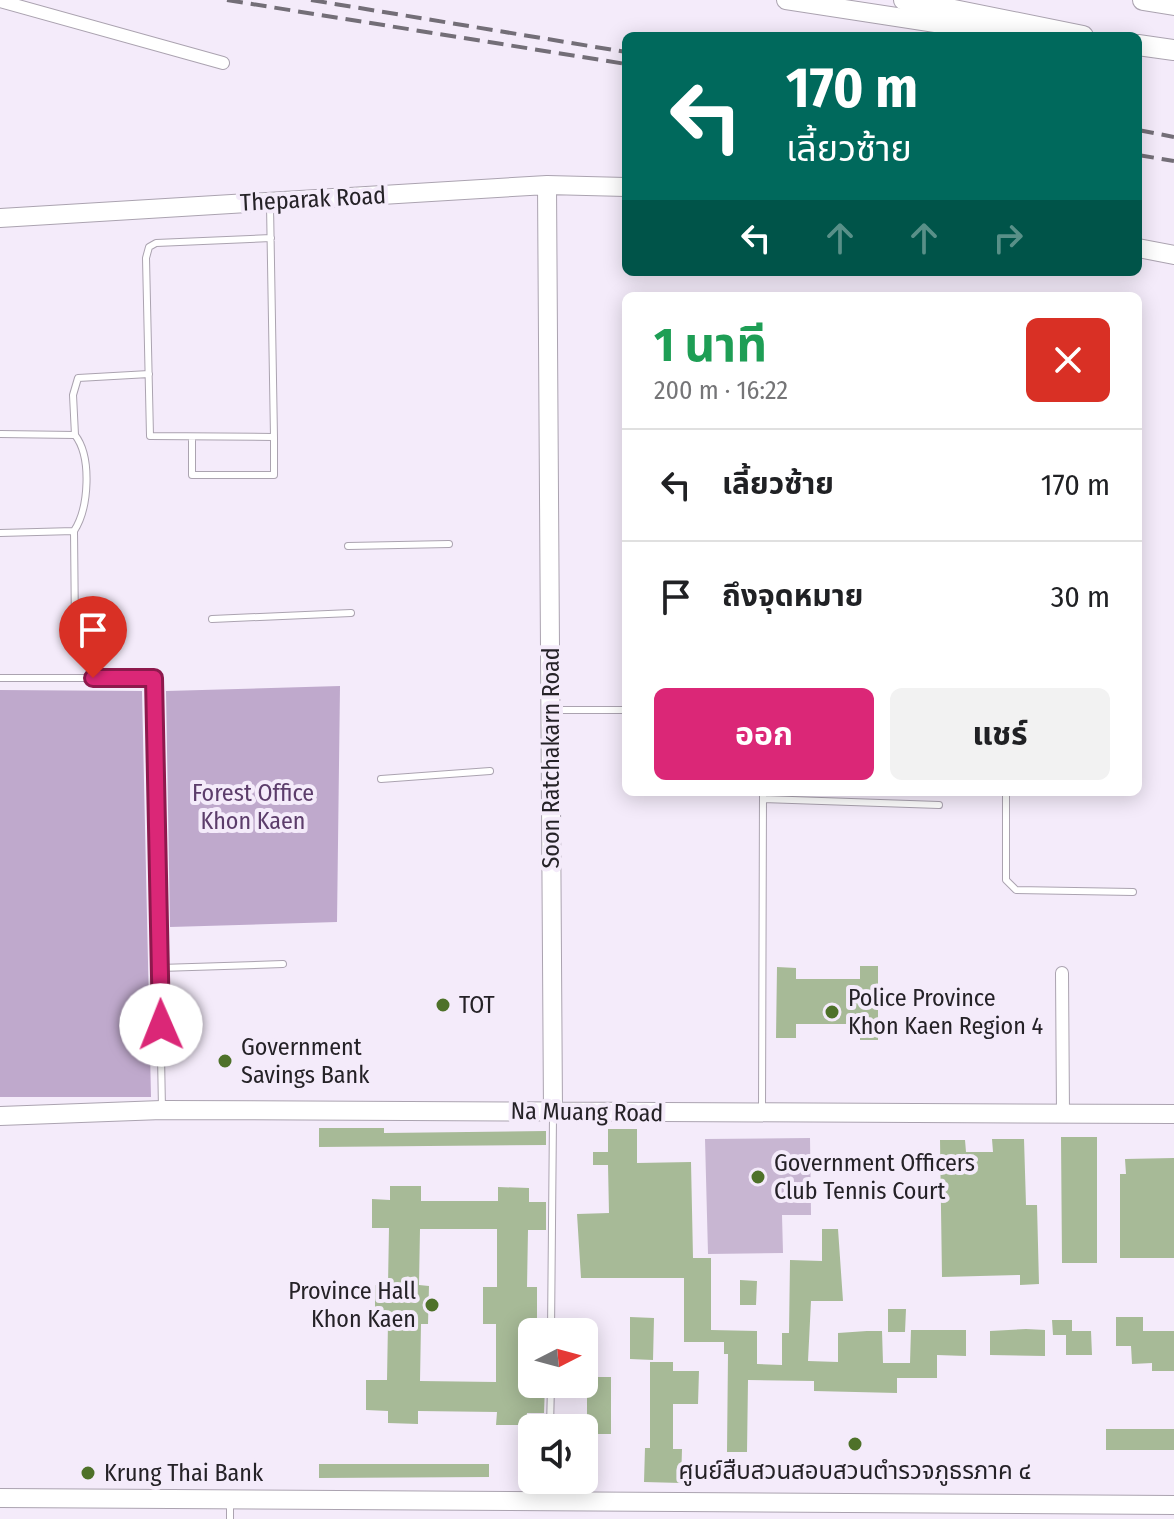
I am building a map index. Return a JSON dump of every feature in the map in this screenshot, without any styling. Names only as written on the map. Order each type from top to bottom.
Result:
[{"type":"main road","points":[[904,0],[1061,32]]},
{"type":"main road","points":[[1143,0],[1174,5]]},
{"type":"main road","points":[[1142,46],[1174,50]]},
{"type":"street","points":[[786,0],[942,24],[1039,32]]},
{"type":"street","points":[[0,1],[223,63]]},
{"type":"street","name":"Theparak Road","points":[[0,218],[547,185],[622,187]]},
{"type":"street","name":"Soon Ratchakarn Road","points":[[547,185],[553,1113]]},
{"type":"street","points":[[1142,249],[1174,255]]},
{"type":"street","points":[[1062,973],[1063,1113]]},
{"type":"street","name":"Na Muang Road","points":[[0,1116],[162,1110],[1174,1114]]},
{"type":"street","points":[[0,1498],[230,1510],[1174,1505]]},
{"type":"lane","points":[[192,437],[192,475],[274,475],[270,202]]},
{"type":"lane","points":[[271,238],[156,243],[149,247],[146,258],[150,436],[274,437]]},
{"type":"lane","points":[[75,630],[74,531],[84,508],[84,451],[75,435],[73,395],[78,378],[85,375],[149,374]]},
{"type":"lane","points":[[0,434],[75,435]]},
{"type":"lane","points":[[0,533],[74,531]]},
{"type":"lane","points":[[348,546],[449,544]]},
{"type":"lane","points":[[212,619],[351,613]]},
{"type":"lane","points":[[0,678],[154,678],[162,1110]]},
{"type":"lane","points":[[550,710],[622,710]]},
{"type":"lane","points":[[381,779],[490,771]]},
{"type":"lane","points":[[762,1114],[763,796],[939,805]]},
{"type":"lane","points":[[1006,796],[1006,880],[1010,887],[1016,890],[1133,892]]},
{"type":"lane","points":[[160,968],[283,964]]},
{"type":"lane","name":"Soon Ratchakarn Road","points":[[551,1318],[553,1113]]},
{"type":"shaded area","name":"Government Officers Club Tennis Court","points":[[810,1138],[811,1215],[782,1215],[783,1253],[708,1254],[705,1139]]},
{"type":"green space","name":"Forest Office Khon Kaen","points":[[340,686],[337,922],[170,927],[166,691]]},
{"type":"green space","points":[[0,690],[142,691],[151,1097],[0,1097]]},
{"type":"building","points":[[860,966],[878,966],[878,1040],[860,1040],[860,1024],[796,1024],[796,1038],[776,1038],[777,967],[796,968],[796,979],[860,979]]},
{"type":"building","points":[[319,1128],[384,1128],[384,1133],[546,1131],[546,1145],[319,1147]]},
{"type":"building","points":[[608,1129],[637,1129],[637,1163],[691,1162],[693,1258],[711,1258],[711,1330],[757,1331],[757,1364],[782,1365],[782,1333],[789,1333],[790,1260],[822,1261],[822,1229],[838,1229],[843,1301],[811,1301],[808,1361],[838,1362],[838,1333],[867,1331],[882,1331],[883,1363],[910,1363],[911,1330],[966,1330],[966,1356],[937,1355],[937,1378],[897,1378],[897,1393],[814,1391],[814,1381],[748,1380],[747,1452],[727,1452],[728,1354],[724,1354],[724,1342],[684,1342],[684,1278],[581,1278],[577,1214],[609,1213],[608,1165],[593,1165],[593,1152],[608,1152]]},
{"type":"building","points":[[1061,1137],[1097,1137],[1097,1263],[1062,1263]]},
{"type":"building","points":[[992,1139],[1024,1139],[1026,1205],[1037,1205],[1039,1284],[1020,1285],[1020,1275],[942,1277],[940,1140],[965,1140],[966,1152],[993,1152]]},
{"type":"building","points":[[1174,1158],[1174,1258],[1120,1258],[1120,1174],[1126,1174],[1125,1159]]},
{"type":"building","points":[[390,1186],[421,1186],[421,1201],[498,1201],[498,1187],[529,1188],[529,1202],[546,1202],[546,1230],[528,1230],[527,1287],[537,1287],[537,1318],[518,1318],[518,1398],[545,1398],[544,1413],[518,1414],[518,1425],[496,1425],[497,1412],[418,1411],[418,1424],[388,1423],[388,1411],[366,1410],[366,1380],[387,1380],[388,1322],[375,1322],[375,1285],[388,1285],[389,1228],[372,1228],[372,1199],[390,1200]],"holes":[[[420,1229],[497,1229],[497,1287],[483,1287],[483,1324],[496,1324],[496,1382],[420,1381],[421,1324],[428,1324],[429,1286],[419,1285]]]},
{"type":"building","points":[[740,1280],[757,1281],[756,1305],[740,1305]]},
{"type":"building","points":[[888,1309],[906,1309],[905,1332],[888,1332]]},
{"type":"building","points":[[630,1317],[654,1318],[653,1360],[630,1359]]},
{"type":"building","points":[[1116,1317],[1143,1317],[1143,1331],[1174,1331],[1174,1371],[1152,1371],[1152,1363],[1132,1364],[1131,1346],[1116,1346]]},
{"type":"building","points":[[1052,1320],[1072,1320],[1072,1331],[1091,1331],[1092,1355],[1066,1355],[1066,1335],[1053,1335]]},
{"type":"building","points":[[1045,1330],[1045,1356],[990,1355],[990,1331]]},
{"type":"building","points":[[650,1362],[673,1362],[673,1371],[699,1371],[698,1404],[673,1404],[673,1449],[682,1449],[681,1483],[644,1482],[645,1448],[650,1448]]},
{"type":"building","points":[[598,1377],[611,1377],[611,1434],[598,1434],[598,1414],[587,1414],[587,1398],[598,1398]]},
{"type":"building","points":[[1106,1429],[1174,1429],[1174,1450],[1106,1450]]},
{"type":"building","points":[[319,1464],[489,1464],[489,1477],[319,1478]]},
{"type":"railway","points":[[227,0],[622,63]]},
{"type":"railway","points":[[311,0],[622,51]]},
{"type":"railway","points":[[1142,131],[1174,137]]},
{"type":"railway","points":[[1142,156],[1174,161]]},
{"type":"place","name":"TOT","points":[[443,1005]]},
{"type":"place","name":"Police Province Khon Kaen Region 4","points":[[832,1012]]},
{"type":"place","name":"Government Savings Bank","points":[[225,1061]]},
{"type":"place","name":"Government Officers Club Tennis Court","points":[[758,1177]]},
{"type":"place","name":"Province Hall Khon Kaen","points":[[432,1305]]},
{"type":"place","name":"ศูนย์สืบสวนสอบสวนตำรวจภูธรภาค ๔","points":[[855,1444]]},
{"type":"place","name":"Krung Thai Bank","points":[[88,1473]]},
{"type":"route","points":[[93,678],[154,678],[161,1025]]}]
